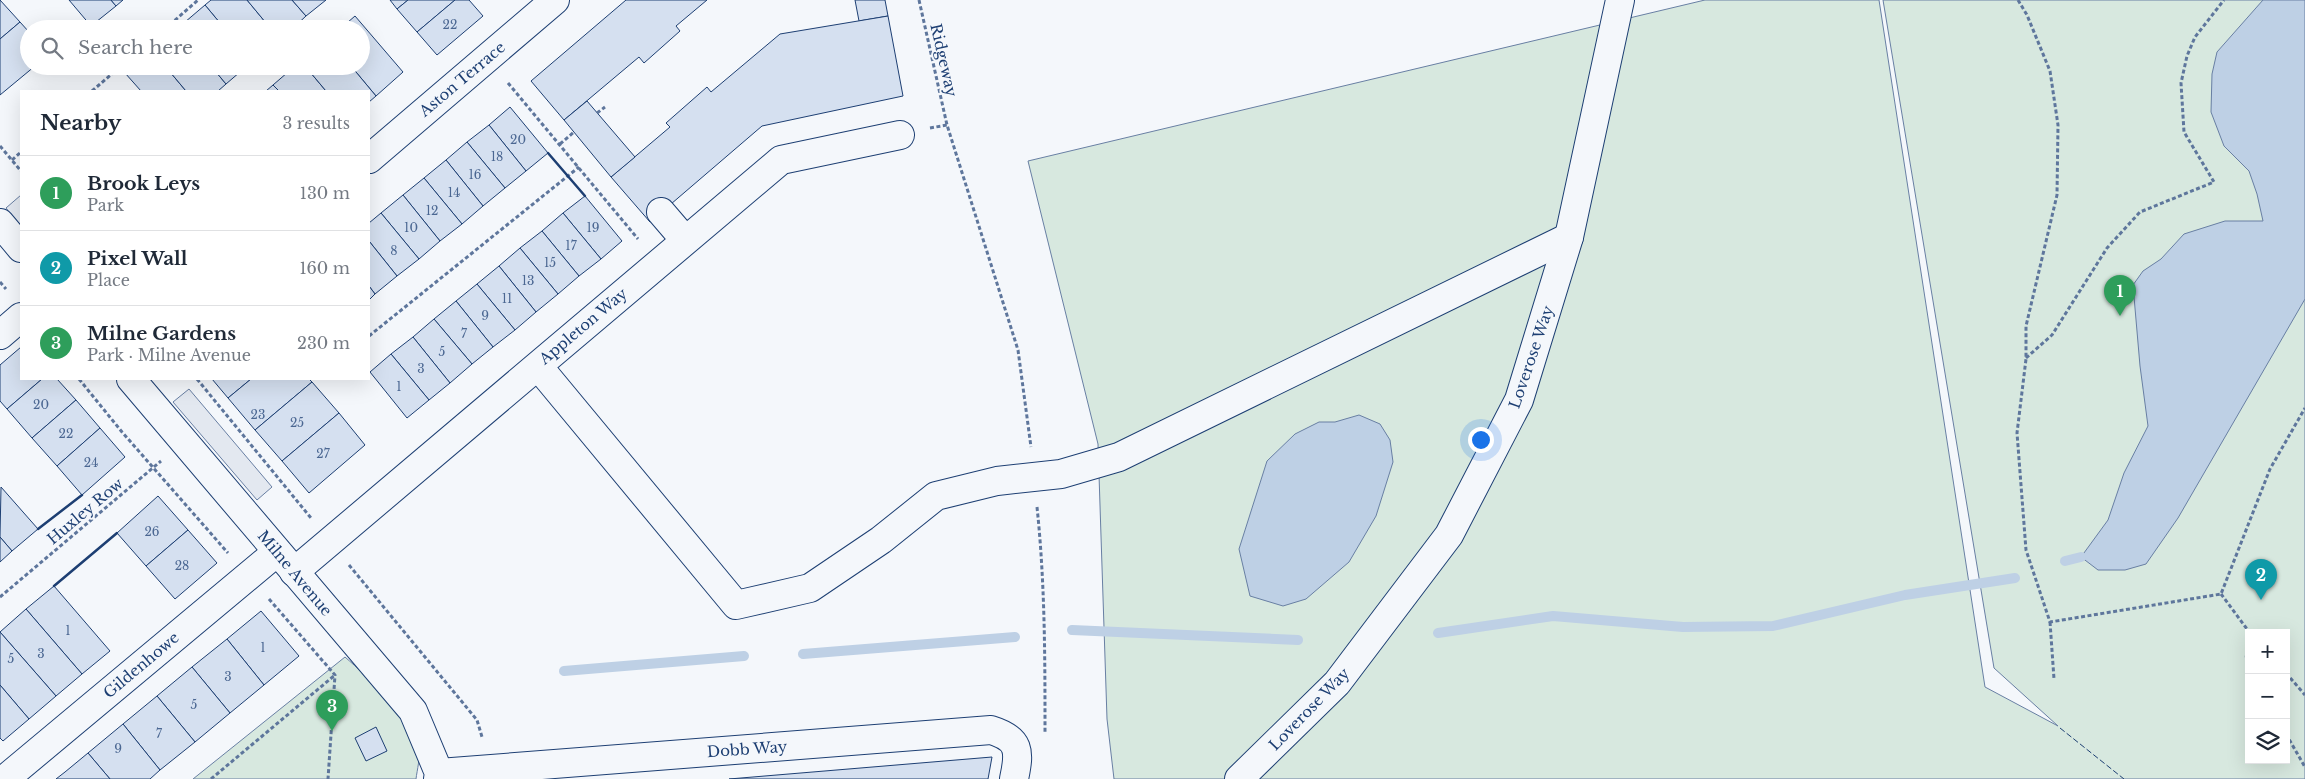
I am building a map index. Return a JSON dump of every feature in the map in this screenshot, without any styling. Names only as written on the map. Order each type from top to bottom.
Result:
[{"type":"street","name":"Aston Terrace","points":[[370,157],[555,0]]},
{"type":"street","name":"Loverose Way","points":[[1239,779],[1337,683],[1449,535],[1519,400],[1569,237],[1620,0]]},
{"type":"street","name":"Appleton Way","points":[[286,562],[330,540],[658,262],[782,160],[900,134]]},
{"type":"street","points":[[661,212],[685,240]]},
{"type":"street","points":[[0,223],[20,247]]},
{"type":"street","points":[[547,377],[736,605],[810,588],[881,540],[936,496],[997,481],[1061,474],[1119,457],[1569,237]]},
{"type":"street","points":[[0,335],[20,318]]},
{"type":"street","name":"Milne Avenue","points":[[132,380],[413,711],[439,776]]},
{"type":"street","name":"Gildenhowe","points":[[5,779],[248,576],[286,562]]},
{"type":"street","name":"Dobb Way","points":[[439,776],[490,769],[991,730],[1007,735],[1016,747],[1018,761],[1014,779]]},
{"type":"path","points":[[175,20],[198,0]]},
{"type":"path","name":"Ridgeway","points":[[919,0],[947,125]]},
{"type":"path","points":[[2018,0],[2027,15],[2050,71],[2058,125],[2057,195],[2026,326],[2026,359],[2017,433],[2026,550],[2050,622],[2054,679]]},
{"type":"path","points":[[2026,359],[2052,335],[2107,248],[2140,212],[2214,182],[2184,132],[2181,83],[2187,56],[2195,37],[2224,0]]},
{"type":"path","points":[[487,58],[658,262]]},
{"type":"path","points":[[93,90],[111,75]]},
{"type":"path","points":[[597,113],[605,107]]},
{"type":"path","points":[[560,144],[574,132]]},
{"type":"path","points":[[0,146],[20,170]]},
{"type":"path","points":[[12,160],[20,153]]},
{"type":"path","points":[[370,335],[579,167]]},
{"type":"path","points":[[80,380],[122,432],[335,675],[328,779]]},
{"type":"path","points":[[198,380],[477,720],[490,769]]},
{"type":"path","points":[[2221,594],[2270,469],[2305,408]]},
{"type":"path","name":"Huxley Row","points":[[0,597],[184,441]]},
{"type":"path","points":[[2050,622],[2221,594]]},
{"type":"path","points":[[2221,594],[2246,629]]},
{"type":"path","points":[[211,779],[362,652]]},
{"type":"path","points":[[2288,674],[2305,695]]},
{"type":"path","points":[[2290,741],[2305,767]]},
{"type":"shaded area","points":[[1705,0],[1879,0],[1985,687],[2058,726],[1994,668],[1883,0],[2305,0],[2305,779],[1114,779],[1107,719],[1098,444],[1028,161]]},
{"type":"shaded area","points":[[20,196],[20,225],[6,208]]},
{"type":"shaded area","points":[[189,389],[272,487],[257,500],[173,402]]},
{"type":"shaded area","points":[[345,657],[388,698],[407,723],[419,751],[416,779],[193,779]]},
{"type":"water","points":[[2263,0],[2305,0],[2305,299],[2178,518],[2146,564],[2125,570],[2098,570],[2081,557],[2108,520],[2124,473],[2148,426],[2140,366],[2133,285],[2143,271],[2161,259],[2184,234],[2225,221],[2263,221],[2257,194],[2249,171],[2224,146],[2211,112],[2212,74],[2217,52]]},
{"type":"water","points":[[1359,415],[1380,424],[1390,440],[1393,462],[1376,516],[1349,562],[1306,599],[1283,606],[1250,596],[1239,549],[1267,461],[1295,434],[1319,422],[1335,422]]},
{"type":"building","points":[[0,0],[20,22],[0,39]]},
{"type":"building","points":[[69,0],[111,0],[116,6],[98,20],[86,20]]},
{"type":"building","points":[[111,0],[123,0],[116,6]]},
{"type":"building","points":[[211,0],[247,0],[264,20],[218,20],[205,5]]},
{"type":"building","points":[[247,0],[292,0],[306,16],[302,20],[264,20]]},
{"type":"building","points":[[292,0],[326,0],[306,16]]},
{"type":"building","points":[[390,0],[408,0],[397,9]]},
{"type":"building","points":[[408,0],[455,0],[417,32],[397,9]]},
{"type":"building","points":[[455,0],[469,0],[483,16],[437,55],[417,32]]},
{"type":"building","points":[[626,0],[707,0],[676,26],[680,31],[644,63],[639,57],[564,120],[531,81]]},
{"type":"building","points":[[855,0],[885,0],[888,16],[859,21]]},
{"type":"building","points":[[205,5],[218,20],[187,20]]},
{"type":"building","points":[[355,16],[358,20],[350,20]]},
{"type":"building","points":[[888,16],[903,96],[762,126],[650,222],[611,177],[670,127],[666,123],[707,87],[711,92],[780,34]]},
{"type":"building","points":[[20,22],[20,75],[24,75],[0,95],[0,39]]},
{"type":"building","points":[[370,34],[403,72],[376,96],[358,75],[370,75]]},
{"type":"building","points":[[127,75],[173,75],[185,90],[140,90]]},
{"type":"building","points":[[173,75],[218,75],[226,84],[219,90],[185,90]]},
{"type":"building","points":[[218,75],[236,75],[226,84]]},
{"type":"building","points":[[285,75],[313,75],[325,90],[278,90],[273,85]]},
{"type":"building","points":[[313,75],[358,75],[376,96],[370,101],[370,90],[325,90]]},
{"type":"building","points":[[273,85],[278,90],[267,90]]},
{"type":"building","points":[[587,101],[635,157],[611,177],[564,120]]},
{"type":"building","points":[[510,107],[548,153],[526,171],[489,125]]},
{"type":"building","points":[[489,125],[526,171],[505,188],[467,142]]},
{"type":"building","points":[[467,142],[505,188],[483,206],[446,160]]},
{"type":"building","points":[[446,160],[483,206],[462,224],[424,178]]},
{"type":"building","points":[[424,178],[462,224],[440,241],[403,195]]},
{"type":"building","points":[[403,195],[440,241],[419,259],[381,213]]},
{"type":"building","points":[[585,196],[622,241],[601,259],[563,213]]},
{"type":"building","points":[[381,213],[419,259],[397,276],[370,242],[370,222]]},
{"type":"building","points":[[563,213],[601,259],[579,276],[542,231]]},
{"type":"building","points":[[542,231],[579,276],[558,294],[520,248]]},
{"type":"building","points":[[370,242],[397,276],[375,294],[370,287]]},
{"type":"building","points":[[520,248],[558,294],[536,312],[499,266]]},
{"type":"building","points":[[499,266],[536,312],[515,330],[477,284]]},
{"type":"building","points":[[477,284],[515,330],[493,347],[456,301]]},
{"type":"building","points":[[370,287],[375,294],[370,299]]},
{"type":"building","points":[[456,301],[493,347],[472,364],[434,319]]},
{"type":"building","points":[[434,319],[472,364],[450,383],[413,337]]},
{"type":"building","points":[[413,337],[450,383],[429,400],[391,354]]},
{"type":"building","points":[[20,348],[20,380],[41,380],[7,409],[0,401],[0,365]]},
{"type":"building","points":[[391,354],[429,400],[407,418],[370,372]]},
{"type":"building","points":[[41,380],[58,380],[76,400],[32,438],[7,409]]},
{"type":"building","points":[[213,380],[250,380],[228,398]]},
{"type":"building","points":[[250,380],[310,380],[312,382],[255,430],[228,398]]},
{"type":"building","points":[[312,382],[339,413],[282,461],[255,430]]},
{"type":"building","points":[[76,400],[100,428],[57,466],[32,438]]},
{"type":"building","points":[[339,413],[365,445],[309,493],[282,461]]},
{"type":"building","points":[[100,428],[125,457],[82,495],[57,466]]},
{"type":"building","points":[[1,487],[38,529],[12,551],[0,537]]},
{"type":"building","points":[[158,496],[188,530],[146,566],[117,533]]},
{"type":"building","points":[[188,530],[217,563],[175,599],[146,566]]},
{"type":"building","points":[[0,537],[12,551],[0,562]]},
{"type":"building","points":[[54,586],[110,651],[82,674],[26,609]]},
{"type":"building","points":[[26,609],[82,674],[56,696],[0,632]]},
{"type":"building","points":[[261,611],[299,656],[264,685],[227,639]]},
{"type":"building","points":[[0,632],[56,696],[29,719],[0,685]]},
{"type":"building","points":[[227,639],[264,685],[230,713],[192,667]]},
{"type":"building","points":[[192,667],[230,713],[195,742],[157,696]]},
{"type":"building","points":[[0,685],[29,719],[3,741],[0,738]]},
{"type":"building","points":[[157,696],[195,742],[160,770],[123,724]]},
{"type":"building","points":[[123,724],[160,770],[150,779],[110,779],[88,753]]},
{"type":"building","points":[[376,727],[387,751],[366,761],[355,738]]},
{"type":"building","points":[[88,753],[110,779],[56,779],[65,772]]},
{"type":"building","points":[[992,757],[988,779],[729,779]]},
{"type":"waterway","points":[[2065,561],[2081,557]]},
{"type":"waterway","points":[[1438,633],[1553,616],[1683,627],[1773,626],[1905,595],[2015,578]]},
{"type":"waterway","points":[[1072,630],[1298,640]]},
{"type":"waterway","points":[[803,654],[1015,637]]},
{"type":"waterway","points":[[564,671],[744,656]]},
{"type":"fence","points":[[2060,728],[2124,779]]},
{"type":"wall","points":[[548,153],[585,196]]},
{"type":"wall","points":[[38,529],[82,495]]},
{"type":"wall","points":[[54,586],[117,533]]},
{"type":"place","name":"Brook Leys","points":[[2120,316]]},
{"type":"place","name":"Pixel Wall","points":[[2261,600]]},
{"type":"place","name":"Milne Gardens","points":[[332,731]]}]
